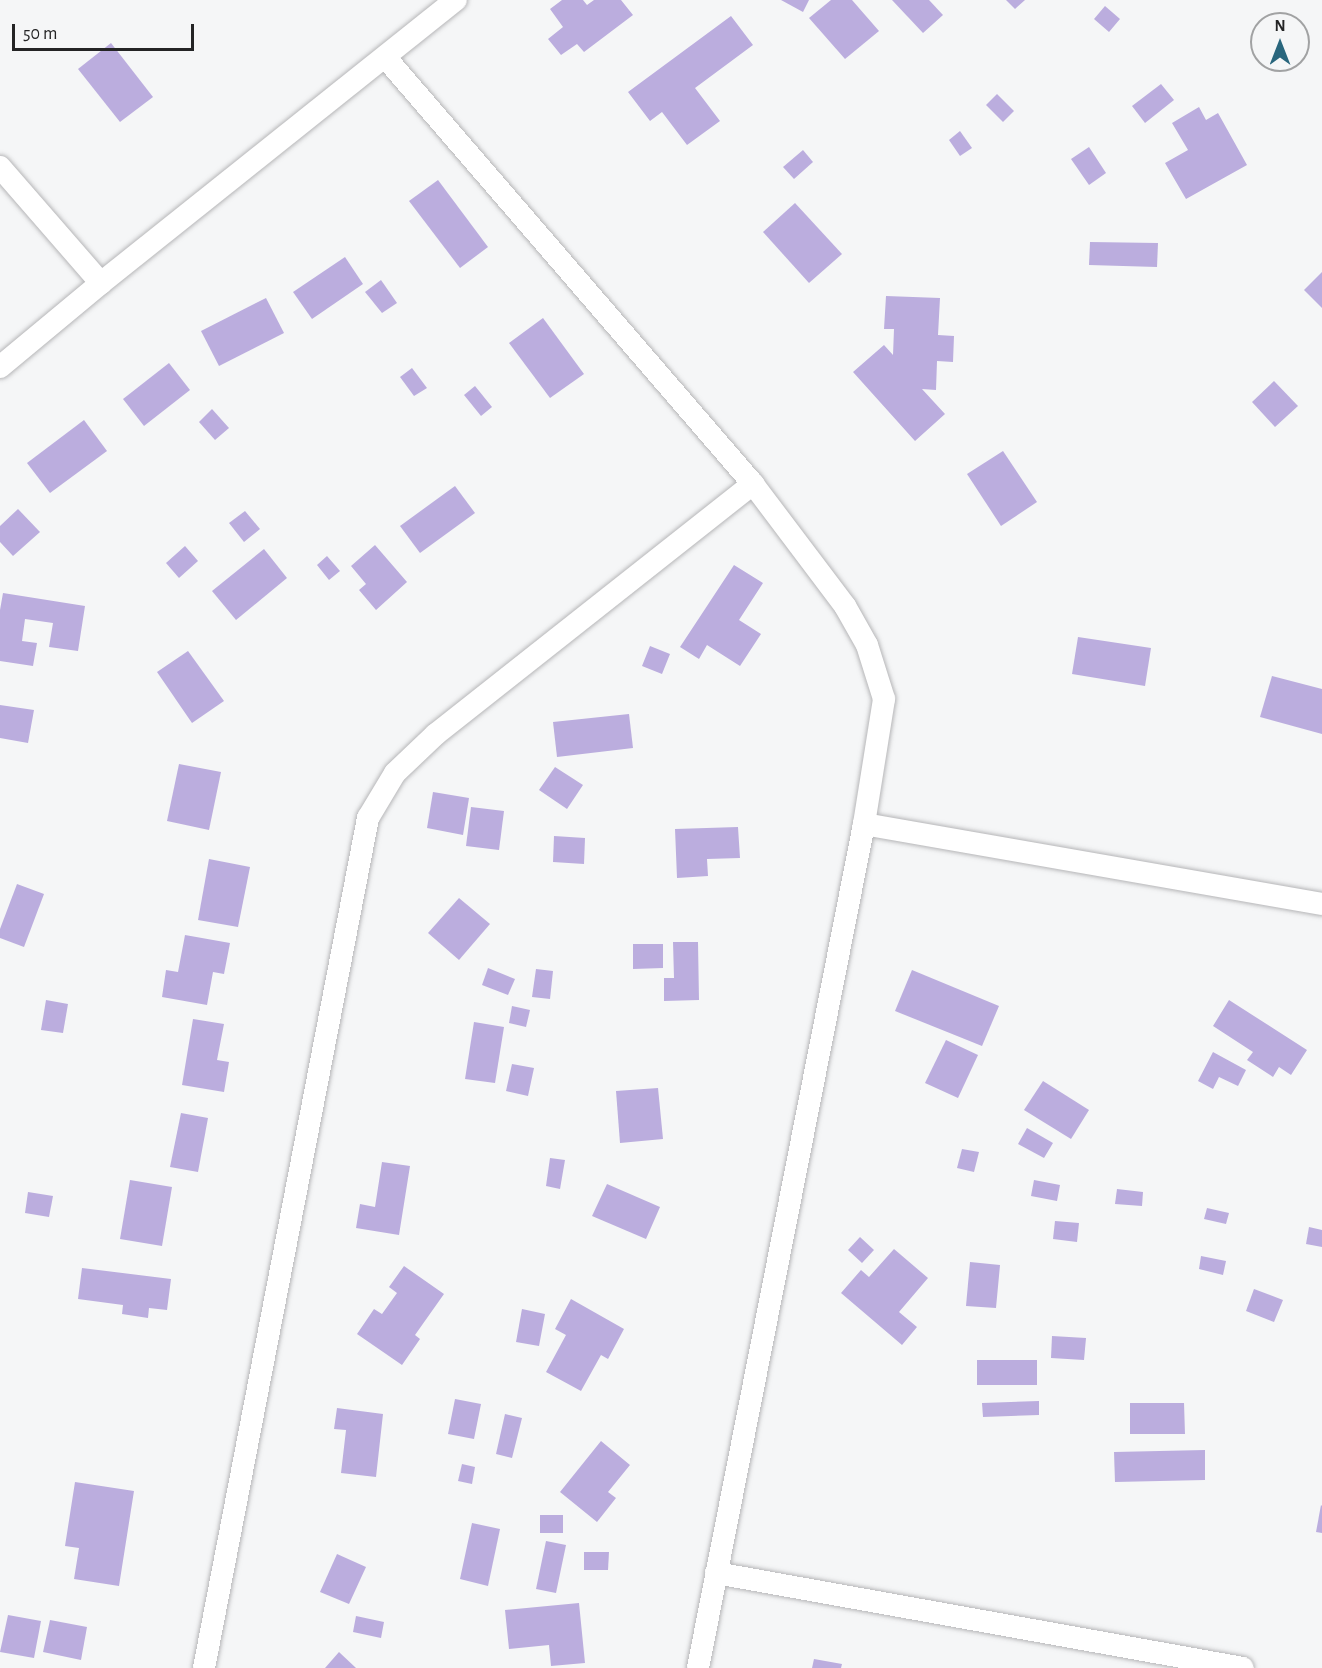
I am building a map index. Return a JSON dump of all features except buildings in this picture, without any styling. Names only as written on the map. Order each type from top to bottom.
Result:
[{"type":"street","points":[[0,367],[101,283],[456,0]]},
{"type":"street","points":[[385,57],[753,484],[845,606],[867,645],[884,699],[864,824],[698,1668]]},
{"type":"street","points":[[0,167],[101,283]]},
{"type":"street","points":[[204,1668],[368,818],[395,773],[436,734],[753,484]]},
{"type":"street","points":[[864,824],[1322,904]]},
{"type":"street","points":[[716,1574],[1243,1668]]}]
